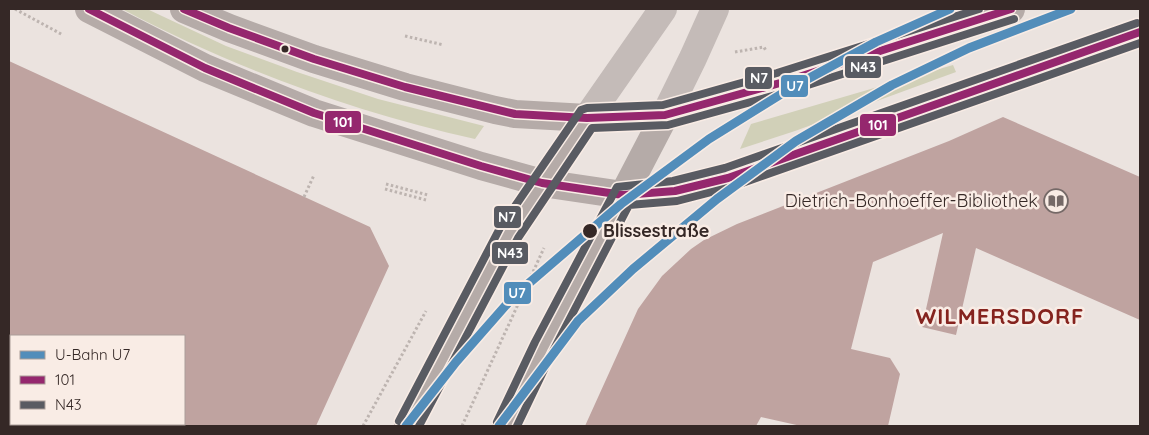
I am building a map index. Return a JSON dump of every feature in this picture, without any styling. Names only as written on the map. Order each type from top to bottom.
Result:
[{"type":"main road","points":[[89,9],[205,68],[314,113],[542,183],[623,195],[675,191],[728,178],[1140,32]]},
{"type":"main road","points":[[184,9],[314,59],[405,87],[515,114],[587,118],[664,115],[780,84],[1011,9]]},
{"type":"main road","points":[[506,426],[544,347],[664,115]]},
{"type":"main road","points":[[408,426],[500,248],[587,118]]},
{"type":"street","points":[[587,118],[663,9]]},
{"type":"street","points":[[664,115],[694,58],[715,9]]},
{"type":"path","points":[[15,9],[70,39]]},
{"type":"path","points":[[406,36],[444,45]]},
{"type":"path","points":[[304,197],[314,175]]},
{"type":"path","points":[[386,184],[428,195]]},
{"type":"path","points":[[385,189],[426,200]]},
{"type":"path","points":[[462,426],[546,245]]},
{"type":"green space","points":[[122,9],[147,9],[226,46],[297,72],[378,99],[484,126],[475,139],[429,128],[338,101],[250,69]]},
{"type":"green space","points":[[953,65],[956,72],[795,131],[740,149],[751,124]]},
{"type":"building","points":[[9,61],[370,227],[389,266],[316,426],[184,426],[185,335],[9,336]]},
{"type":"building","points":[[1003,117],[1140,177],[1140,320],[976,248],[956,335],[922,327],[943,233],[873,262],[851,349],[890,358],[900,374],[888,426],[801,426],[761,417],[756,426],[585,426],[638,309],[662,276],[691,249],[704,240],[737,224],[949,141]]},
{"type":"metro line","name":"U7","points":[[406,426],[456,362],[514,296],[621,204],[709,139],[791,88],[876,42],[950,9]]},
{"type":"metro line","name":"U7","points":[[499,426],[578,321],[633,269],[717,199],[796,141],[892,85],[969,48],[1071,9]]},
{"type":"transit line","name":"101","points":[[89,9],[205,68],[314,113],[481,166],[542,183],[623,195],[675,191],[728,178],[1140,32]]},
{"type":"transit line","name":"101","points":[[184,9],[229,28],[314,59],[405,87],[515,114],[587,118],[665,115],[780,83],[1011,9]]},
{"type":"transit line","name":"N7","points":[[399,421],[500,228],[581,110],[587,108],[663,105],[777,73],[979,9]]},
{"type":"transit line","name":"N43","points":[[419,426],[518,238],[592,128],[668,125],[783,93],[1014,19]]},
{"type":"transit line","name":"N7","points":[[497,422],[535,342],[617,187],[673,181],[725,168],[1137,23]]},
{"type":"transit line","name":"N43","points":[[517,426],[553,351],[629,205],[677,201],[731,187],[1140,43]]},
{"type":"place","name":"Dietrich-Bonhoeffer-Bibliothek","points":[[1056,201]]},
{"type":"place","name":"Blissestraße","points":[[590,231]]},
{"type":"district","name":"WILMERSDORF","points":[[1000,316]]}]
